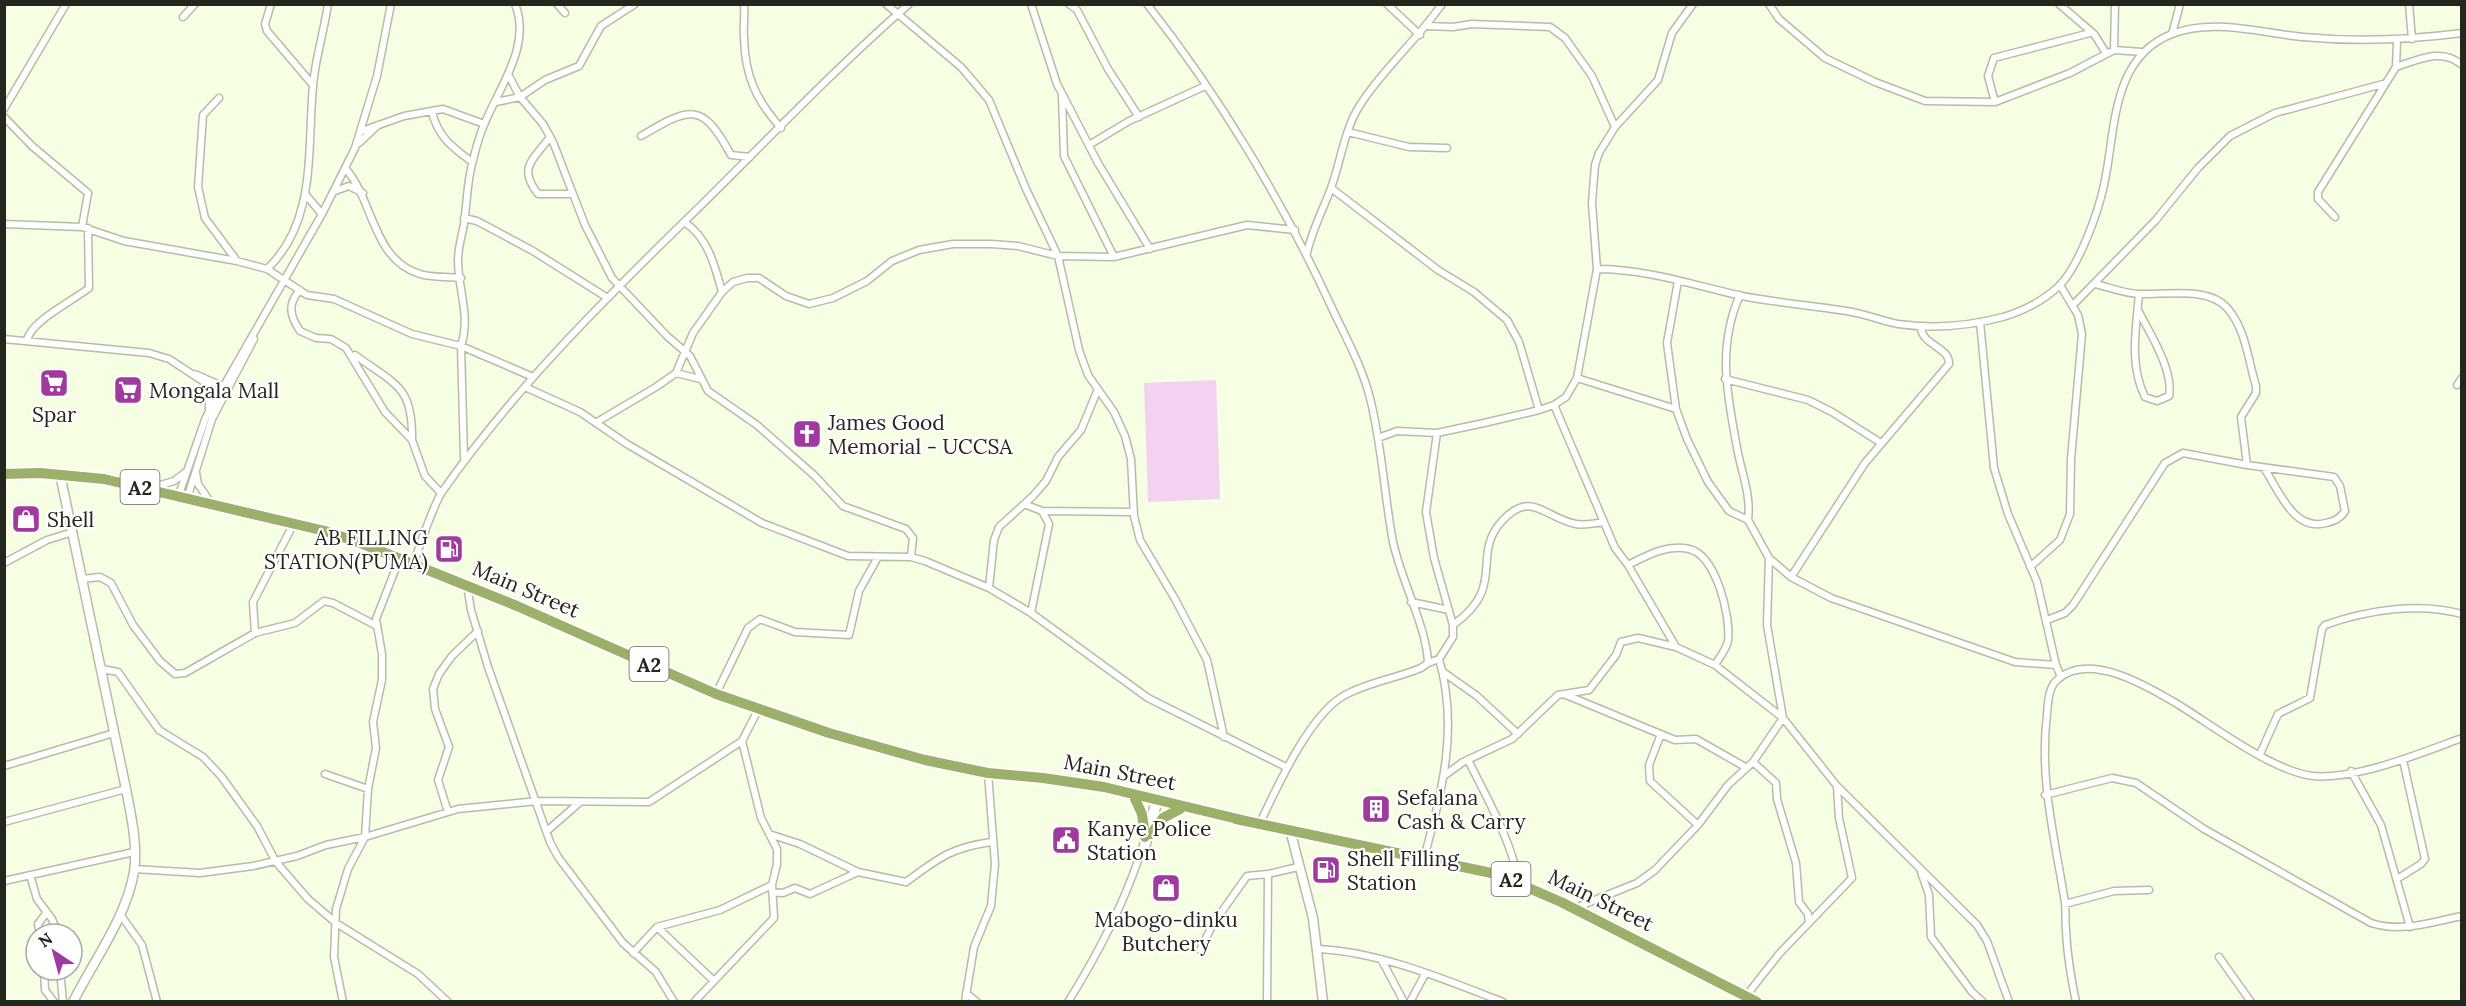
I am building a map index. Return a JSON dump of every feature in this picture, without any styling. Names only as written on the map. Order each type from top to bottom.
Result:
[{"type":"highway","name":"Main Street","points":[[4,474],[60,474],[104,479],[294,523],[358,542],[467,585],[716,694],[758,710],[904,754],[988,773],[1075,782],[1242,820]]},
{"type":"highway","name":"Main Street","points":[[1024,776],[1135,799],[1156,801],[1180,809],[1260,823],[1496,874],[1575,908],[1757,1002]]},
{"type":"highway","points":[[1135,799],[1148,835]]},
{"type":"highway","points":[[1148,835],[1163,818],[1180,809]]},
{"type":"street","points":[[4,109],[66,4]]},
{"type":"street","points":[[183,17],[195,4]]},
{"type":"street","points":[[271,4],[265,24],[267,31],[313,85]]},
{"type":"street","points":[[267,269],[286,250],[300,220],[305,194],[313,85],[328,4]]},
{"type":"street","points":[[183,498],[186,472],[209,412],[335,191],[355,148],[377,76],[391,4]]},
{"type":"street","points":[[464,460],[461,346],[466,331],[466,303],[458,260],[466,189],[472,162],[484,124],[509,76],[521,21],[515,4]]},
{"type":"street","points":[[557,4],[565,13]]},
{"type":"street","points":[[496,102],[520,97],[545,80],[579,66],[601,26],[635,4]]},
{"type":"street","points":[[744,4],[745,55],[752,88],[764,109],[781,128]]},
{"type":"street","points":[[886,4],[961,67],[986,95],[1026,189],[1058,256],[1079,350],[1088,375],[1114,412],[1125,436],[1133,475],[1134,512],[1144,550],[1175,599],[1207,660],[1224,737]]},
{"type":"street","points":[[413,564],[441,493],[450,484],[464,460],[533,377],[618,285],[909,4]]},
{"type":"street","points":[[1031,4],[1062,94],[1089,146],[1150,249]]},
{"type":"street","points":[[1069,4],[1077,10],[1108,69],[1139,117]]},
{"type":"street","points":[[1147,4],[1175,40],[1295,230],[1353,352],[1369,396],[1394,542],[1410,603],[1426,646],[1428,663]]},
{"type":"street","points":[[1387,4],[1420,35]]},
{"type":"street","points":[[1307,253],[1312,232],[1331,188],[1348,132],[1360,105],[1420,35],[1442,4]]},
{"type":"street","points":[[1378,438],[1397,431],[1437,433],[1539,410],[1554,405],[1566,396],[1576,378],[1597,269],[1593,177],[1599,153],[1615,127],[1658,80],[1672,33],[1693,4]]},
{"type":"street","points":[[1769,4],[1779,19],[1825,58],[1875,82],[1925,101],[1995,102],[2070,73],[2114,50],[2142,52]]},
{"type":"street","points":[[2059,4],[2091,33],[2106,53]]},
{"type":"street","points":[[2114,50],[2115,4]]},
{"type":"street","points":[[2172,34],[2180,4]]},
{"type":"street","points":[[2409,4],[2412,39]]},
{"type":"street","points":[[1427,26],[1452,27],[1472,24],[1550,27],[1564,38],[1592,76],[1615,127]]},
{"type":"street","points":[[1597,269],[1631,269],[1740,295],[1852,312],[1896,324],[1921,327],[1980,322],[2026,308],[2060,285],[2096,213],[2104,185],[2112,124],[2121,93],[2142,52],[2172,34],[2225,27],[2304,37],[2397,41],[2462,33]]},
{"type":"street","points":[[1995,102],[1988,75],[1994,58],[2091,33]]},
{"type":"street","points":[[2335,216],[2318,199],[2318,192],[2396,67],[2397,41]]},
{"type":"street","points":[[2396,67],[2437,54],[2454,58],[2462,65]]},
{"type":"street","points":[[509,76],[520,97],[550,136],[592,240],[618,285],[667,336],[686,351],[698,367],[700,379],[714,396],[757,425],[843,506],[906,529],[913,538],[911,557]]},
{"type":"street","points":[[2073,305],[2155,221],[2209,155],[2230,136],[2275,114],[2384,84]]},
{"type":"street","points":[[1089,146],[1139,117],[1205,86]]},
{"type":"street","points":[[1062,94],[1064,156],[1114,257]]},
{"type":"street","points":[[219,98],[203,115],[198,187],[205,218],[237,261]]},
{"type":"street","points":[[362,130],[412,114],[443,109],[484,124]]},
{"type":"street","points":[[432,112],[436,129],[449,145],[472,162]]},
{"type":"street","points":[[641,136],[678,114],[695,114],[717,128],[731,155],[750,157]]},
{"type":"street","points":[[4,117],[32,146],[88,193],[85,227],[89,288],[37,325],[28,334],[27,341]]},
{"type":"street","points":[[355,148],[379,125]]},
{"type":"street","points":[[1348,132],[1409,147],[1446,148]]},
{"type":"street","points":[[550,136],[528,164],[526,173],[530,184],[538,194],[573,194]]},
{"type":"street","points":[[346,169],[363,193],[384,246],[403,267],[421,275],[461,278]]},
{"type":"street","points":[[335,191],[349,186],[363,193]]},
{"type":"street","points":[[1331,188],[1438,270],[1474,292],[1507,320],[1519,342],[1539,410]]},
{"type":"street","points":[[305,194],[322,214]]},
{"type":"street","points":[[464,218],[477,221],[533,251],[606,297]]},
{"type":"street","points":[[684,222],[695,230],[705,244],[722,292]]},
{"type":"street","points":[[4,224],[85,227],[124,240],[237,261],[267,269],[307,295],[334,299],[412,334],[461,346],[533,377]]},
{"type":"street","points":[[597,422],[676,373],[693,333],[722,292],[740,280],[759,278],[797,302],[821,302],[867,280],[892,261],[919,250],[953,244],[1018,246],[1058,256],[1114,257],[1255,224],[1295,230]]},
{"type":"street","points":[[1678,281],[1667,343],[1676,409],[1686,439],[1708,482],[1729,511],[1748,520]]},
{"type":"street","points":[[2095,284],[2139,294],[2180,291],[2214,299],[2229,310],[2240,330],[2256,386],[2256,393],[2241,417],[2247,465]]},
{"type":"street","points":[[2030,567],[2060,540],[2070,514],[2071,459],[2082,334],[2073,305],[2060,285]]},
{"type":"street","points":[[300,290],[292,298],[291,312],[300,331],[316,338],[331,339],[346,348],[353,356],[385,412],[412,440],[426,476],[441,493]]},
{"type":"street","points":[[2138,310],[2154,339],[2169,385],[2169,396],[2157,401],[2145,397],[2135,368],[2138,310],[2139,294]]},
{"type":"street","points":[[1740,295],[1730,320],[1725,379],[1750,500],[1748,520],[1768,558],[1791,578],[1831,598],[2015,662],[2056,665]]},
{"type":"street","points":[[183,498],[234,366],[271,303]]},
{"type":"street","points":[[1980,322],[1994,468],[2008,514],[2030,567],[2061,677]]},
{"type":"street","points":[[1791,578],[1881,443],[1915,407],[1949,364],[1949,359],[1925,338],[1921,327]]},
{"type":"street","points":[[4,339],[149,353],[169,360],[223,391]]},
{"type":"street","points":[[353,356],[390,380],[407,397],[413,414],[412,440]]},
{"type":"street","points":[[206,382],[223,377],[234,366]]},
{"type":"street","points":[[676,373],[700,379]]},
{"type":"street","points":[[1576,378],[1676,409]]},
{"type":"street","points":[[2457,384],[2462,378]]},
{"type":"street","points":[[1725,379],[1808,400],[1832,412],[1881,443]]},
{"type":"street","points":[[206,382],[209,412]]},
{"type":"street","points":[[525,387],[597,422],[627,444],[762,523],[848,556],[911,557],[989,588],[1031,613],[1114,671],[1137,691],[1286,767]]},
{"type":"street","points":[[989,588],[995,533],[1003,521],[1024,504],[1046,481],[1058,457],[1081,430],[1098,389]]},
{"type":"street","points":[[1554,405],[1615,548],[1628,565],[1676,647]]},
{"type":"street","points":[[1260,823],[1286,767],[1321,718],[1339,698],[1363,687],[1411,672],[1439,659],[1453,637],[1454,625],[1434,558],[1426,512],[1437,433]]},
{"type":"street","points":[[2046,620],[2065,613],[2073,605],[2165,463],[2182,453],[2264,468],[2334,477],[2340,486],[2345,511],[2342,517],[2322,524],[2303,523],[2295,516],[2264,468]]},
{"type":"street","points":[[195,469],[198,484],[213,506]]},
{"type":"street","points":[[149,489],[174,481],[186,472]]},
{"type":"street","points":[[60,474],[126,789],[134,852],[134,869],[120,914],[73,1002]]},
{"type":"street","points":[[1024,504],[1042,511],[1134,512]]},
{"type":"street","points":[[1454,625],[1466,616],[1482,598],[1487,582],[1491,540],[1498,526],[1518,508],[1532,505],[1576,524],[1604,522]]},
{"type":"street","points":[[1031,613],[1049,524],[1042,511]]},
{"type":"street","points":[[255,633],[253,603],[294,523]]},
{"type":"street","points":[[4,563],[47,540],[72,532]]},
{"type":"street","points":[[1628,565],[1665,548],[1689,549],[1701,553],[1708,560],[1721,591],[1727,617],[1728,640],[1715,665]]},
{"type":"street","points":[[716,694],[748,628],[755,620],[760,619],[795,632],[849,635],[859,591],[878,557]]},
{"type":"street","points":[[1575,908],[1648,877],[1698,825],[1728,785],[1753,762],[1783,718],[1767,625],[1768,558]]},
{"type":"street","points":[[342,1001],[334,957],[336,922],[341,890],[365,837],[368,789],[376,748],[375,712],[382,680],[382,654],[377,613],[399,560]]},
{"type":"street","points":[[82,579],[100,577],[111,583],[133,625],[160,662],[175,674],[185,674],[255,633],[295,623],[320,603],[328,600],[377,626]]},
{"type":"street","points":[[467,585],[478,631],[558,857],[633,952],[656,972],[674,1002]]},
{"type":"street","points":[[1410,603],[1449,610]]},
{"type":"street","points":[[2260,754],[2278,714],[2310,699],[2322,629],[2325,625],[2378,613],[2423,607],[2462,614]]},
{"type":"street","points":[[448,812],[438,780],[449,747],[435,709],[433,690],[439,674],[478,631]]},
{"type":"street","points":[[1445,775],[1468,760],[1518,734],[1547,703],[1565,694],[1585,692],[1593,687],[1616,655],[1622,642],[1638,638],[1676,647],[1715,665],[1783,718],[1837,786],[1982,932],[2008,1002]]},
{"type":"street","points":[[1424,858],[1445,775],[1448,727],[1443,672],[1439,659]]},
{"type":"street","points":[[102,669],[118,672],[159,730],[203,757],[221,776],[257,826],[276,862],[308,899],[336,922],[401,962],[448,1002]]},
{"type":"street","points":[[2076,1002],[2068,952],[2065,904],[2045,795],[2043,763],[2048,702],[2055,682],[2061,677],[2072,672],[2103,669],[2130,679],[2260,754],[2302,774],[2328,776],[2403,760],[2462,738]]},
{"type":"street","points":[[1443,672],[1477,696],[1518,734]]},
{"type":"street","points":[[1565,694],[1675,740],[1696,739],[1747,768]]},
{"type":"street","points":[[134,869],[200,873],[276,862],[326,845],[365,837],[448,812],[537,801],[649,802],[742,741],[758,710]]},
{"type":"street","points":[[4,766],[114,733]]},
{"type":"street","points":[[1661,734],[1649,765],[1650,781],[1698,825]]},
{"type":"street","points":[[694,1002],[774,918],[772,888],[777,855],[775,843],[761,818],[742,741]]},
{"type":"street","points":[[1468,760],[1503,830],[1514,858],[1519,882]]},
{"type":"street","points":[[2397,879],[2425,859],[2403,760]]},
{"type":"street","points":[[1753,762],[1776,783],[1777,799],[1796,863],[1800,902],[1808,914],[1809,923]]},
{"type":"street","points":[[2351,771],[2381,825],[2410,927]]},
{"type":"street","points":[[965,1002],[974,947],[991,906],[995,864],[991,842],[988,773]]},
{"type":"street","points":[[325,774],[368,789]]},
{"type":"street","points":[[2045,795],[2112,778],[2136,783],[2204,828],[2352,913],[2383,927],[2410,927],[2462,916]]},
{"type":"street","points":[[1746,996],[1809,923],[1852,878],[1839,818],[1837,786]]},
{"type":"street","points":[[4,822],[126,789]]},
{"type":"street","points":[[1068,1002],[1125,896],[1148,835],[1156,801]]},
{"type":"street","points":[[547,831],[580,802]]},
{"type":"street","points":[[1290,830],[1298,867],[1307,889],[1319,949],[1323,1002]]},
{"type":"street","points":[[769,834],[800,844],[858,872],[906,882],[942,855],[958,848],[991,842]]},
{"type":"street","points":[[4,881],[134,852]]},
{"type":"street","points":[[1200,950],[1213,924],[1246,876],[1298,867]]},
{"type":"street","points":[[1920,868],[1929,895],[1931,937],[1972,992],[1983,1002]]},
{"type":"street","points":[[633,952],[657,927],[720,910],[772,888],[783,893],[795,888],[810,894],[858,872]]},
{"type":"street","points":[[1267,1002],[1268,873]]},
{"type":"street","points":[[30,875],[37,899],[52,922]]},
{"type":"street","points":[[2065,904],[2114,891],[2149,890]]},
{"type":"street","points":[[40,922],[47,912]]},
{"type":"street","points":[[120,914],[142,945],[157,1002]]},
{"type":"street","points":[[657,927],[714,981]]},
{"type":"street","points":[[1319,949],[1344,950],[1381,959],[1503,1002]]},
{"type":"street","points":[[2219,957],[2251,1002]]},
{"type":"street","points":[[1381,959],[1404,1002]]},
{"type":"street","points":[[1410,1002],[1425,974]]},
{"type":"street","points":[[45,982],[45,990],[53,1001]]},
{"type":"street","points":[[61,982],[63,1002]]},
{"type":"street","points":[[966,993],[977,1002]]},
{"type":"shaded area","points":[[1216,380],[1220,499],[1148,502],[1144,383]]},
{"type":"place","name":"Spar","points":[[54,383]]},
{"type":"place","name":"Mongala Mall","points":[[128,390]]},
{"type":"place","name":"James Good Memorial - UCCSA","points":[[807,434]]},
{"type":"place","name":"Shell","points":[[26,519]]},
{"type":"place","name":"AB FILLING STATION(PUMA)","points":[[449,549]]},
{"type":"place","name":"Sefalana Cash & Carry","points":[[1376,809]]},
{"type":"place","name":"Kanye Police Station","points":[[1066,840]]},
{"type":"place","name":"Shell Filling Station","points":[[1326,870]]},
{"type":"place","name":"Mabogo-dinku Butchery","points":[[1166,888]]}]
